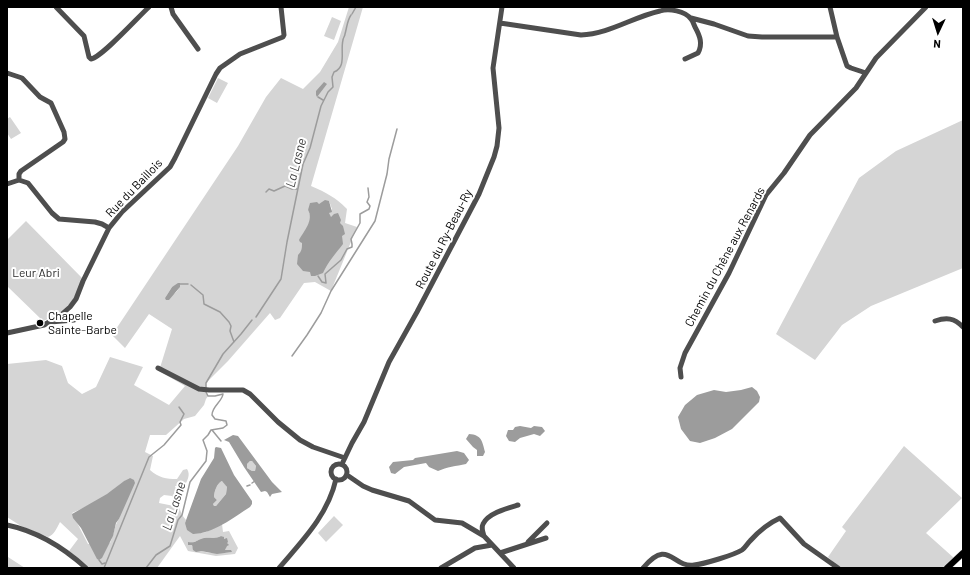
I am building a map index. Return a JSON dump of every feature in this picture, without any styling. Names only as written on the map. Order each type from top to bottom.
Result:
[{"type":"main road","points":[[948,568],[963,553]]},
{"type":"street","points":[[56,7],[82,34],[89,57],[93,59],[105,50],[149,7]]},
{"type":"street","points":[[171,7],[173,14],[198,49]]},
{"type":"street","name":"Rue du Baillois","points":[[7,332],[33,328],[48,322],[61,315],[74,303],[109,228],[122,212],[170,166],[179,151],[213,79],[220,68],[240,54],[283,37],[281,7]]},
{"type":"street","name":"Route du Ry-Beau-Ry","points":[[342,464],[364,422],[389,362],[418,312],[479,194],[494,157],[497,146],[498,128],[493,68],[502,7]]},
{"type":"street","points":[[830,7],[848,67],[866,73]]},
{"type":"street","name":"Chemin du Chêne aux Renards","points":[[681,377],[681,363],[685,353],[732,268],[763,200],[787,169],[810,135],[849,96],[884,48],[926,7]]},
{"type":"street","points":[[500,23],[587,35],[604,31],[659,11],[670,10],[678,11],[691,18],[714,24],[748,36],[838,37]]},
{"type":"street","points":[[685,59],[698,53],[701,46],[700,39],[691,18]]},
{"type":"street","points":[[7,73],[22,78],[40,97],[51,103],[64,132],[65,139],[63,142],[21,171],[19,174],[19,180]]},
{"type":"street","points":[[7,184],[19,180],[30,185],[52,213],[59,219],[95,222],[109,228]]},
{"type":"street","points":[[935,321],[942,318],[951,319],[963,326]]},
{"type":"street","points":[[48,322],[74,320]]},
{"type":"street","points":[[158,368],[199,389],[243,390],[250,394],[278,422],[300,440],[313,447],[344,458]]},
{"type":"street","points":[[337,464],[342,464],[347,468],[346,475],[342,479],[336,479],[332,475],[333,468],[337,464]]},
{"type":"street","points":[[346,475],[372,490],[409,501],[435,520],[460,523],[484,536],[514,568]]},
{"type":"street","points":[[279,568],[315,526],[334,488],[336,479]]},
{"type":"street","points":[[484,536],[482,527],[486,520],[502,509],[518,505]]},
{"type":"street","points":[[643,568],[653,558],[660,554],[668,555],[684,563],[692,565],[741,550],[758,533],[780,518],[804,544],[838,568]]},
{"type":"street","points":[[526,544],[547,523]]},
{"type":"street","points":[[7,525],[31,532],[49,541],[74,557],[86,568]]},
{"type":"street","points":[[500,553],[546,538]]},
{"type":"street","points":[[441,568],[475,548],[492,545]]},
{"type":"green space","points":[[349,7],[363,7],[311,186],[339,201],[347,209],[345,223],[357,227],[331,291],[315,282],[304,283],[280,318],[275,320],[270,313],[228,361],[206,383],[206,392],[208,396],[204,405],[195,416],[184,419],[166,435],[150,435],[145,452],[153,456],[150,470],[153,473],[166,478],[177,479],[183,470],[187,469],[189,474],[184,487],[175,486],[179,499],[176,501],[172,496],[164,495],[160,498],[159,503],[179,507],[186,520],[185,523],[195,534],[206,532],[222,524],[223,532],[229,531],[238,548],[235,554],[216,556],[188,551],[180,536],[157,568],[89,568],[69,551],[78,539],[60,522],[54,533],[48,537],[21,526],[7,517],[7,364],[46,360],[62,366],[68,383],[82,394],[96,387],[110,357],[143,367],[134,385],[169,405],[185,386],[159,371],[172,329],[149,314],[125,348],[112,335],[238,146],[266,97],[281,78],[303,89],[320,72],[338,42]],"holes":[[[329,201],[332,209],[307,228],[310,219],[308,210],[314,203],[319,204]],[[180,284],[179,289],[175,293],[165,298],[172,287]],[[130,478],[119,519],[110,543],[88,544],[72,513],[103,498]],[[223,537],[227,543],[225,550],[232,552],[206,552],[192,547],[192,545],[188,545],[188,542],[194,542],[204,538]]]},
{"type":"green space","points":[[332,17],[341,21],[334,40],[324,36]]},
{"type":"green space","points":[[218,78],[228,83],[217,103],[208,98]]},
{"type":"green space","points":[[10,117],[21,133],[11,139],[7,133],[7,119]]},
{"type":"green space","points":[[963,120],[963,268],[871,306],[842,325],[815,360],[776,334],[859,178],[896,151]]},
{"type":"green space","name":"Leur Abri","points":[[26,221],[83,279],[73,300],[60,314],[43,321],[7,286],[7,240]]},
{"type":"green space","points":[[904,446],[962,498],[926,533],[954,558],[944,568],[839,568],[828,557],[846,531],[842,527]]},
{"type":"green space","points":[[252,461],[256,466],[255,471],[247,468],[247,464]]},
{"type":"green space","points":[[222,481],[227,487],[226,494],[216,506],[214,506],[213,504],[217,500],[214,497],[215,490]]},
{"type":"green space","points":[[334,516],[343,525],[326,542],[318,533]]},
{"type":"green space","points":[[8,557],[25,568],[7,568]]},
{"type":"shaded area","points":[[324,82],[327,84],[317,97],[316,91]]},
{"type":"shaded area","points":[[325,200],[329,201],[332,212],[329,213],[331,217],[338,213],[341,220],[340,223],[343,226],[345,234],[342,236],[343,244],[323,273],[311,276],[310,272],[303,271],[297,264],[298,255],[302,246],[302,243],[299,240],[309,222],[310,214],[308,210],[310,203],[317,202],[319,204]]},
{"type":"shaded area","points":[[180,283],[180,287],[169,300],[166,300],[165,298],[172,287]]},
{"type":"shaded area","points":[[752,387],[757,391],[760,397],[759,402],[732,429],[715,438],[700,443],[690,441],[681,429],[678,417],[685,405],[697,395],[714,390],[726,392]]},
{"type":"shaded area","points":[[520,426],[531,428],[534,426],[542,427],[545,431],[540,436],[534,434],[520,438],[515,442],[509,441],[506,436],[508,430],[513,430],[515,427]]},
{"type":"shaded area","points":[[469,434],[477,436],[481,439],[485,452],[483,456],[477,456],[477,450],[466,439]]},
{"type":"shaded area","points":[[233,435],[238,436],[272,482],[282,492],[272,494],[270,497],[267,492],[261,492],[229,442],[224,440]],"holes":[[[252,461],[256,466],[255,471],[247,468],[247,464]]]},
{"type":"shaded area","points":[[215,448],[221,448],[234,475],[252,501],[252,504],[250,507],[216,528],[193,534],[187,530],[185,523],[201,479],[214,458]],"holes":[[[222,481],[227,487],[226,494],[216,506],[214,506],[213,504],[217,500],[214,497],[217,486]]]},
{"type":"shaded area","points":[[457,451],[464,453],[469,460],[466,464],[438,471],[429,467],[426,463],[404,467],[395,474],[391,473],[389,467],[393,462],[413,460],[415,458]]},
{"type":"shaded area","points":[[130,478],[134,480],[135,483],[116,523],[113,536],[102,558],[99,560],[97,559],[72,514],[107,494]]},
{"type":"shaded area","points":[[221,536],[224,537],[224,539],[227,538],[227,543],[229,545],[225,550],[231,550],[232,552],[217,554],[201,551],[196,552],[193,550],[192,545],[188,545],[188,542]]},
{"type":"waterway","name":"La Lasne","points":[[352,14],[356,7]]},
{"type":"waterway","name":"La Lasne","points":[[256,317],[281,279],[303,164],[310,148],[321,106],[328,92],[333,87],[332,77],[334,72],[338,70],[342,63],[342,44],[351,15]]},
{"type":"waterway","name":"La Lasne","points":[[318,97],[323,100]]},
{"type":"waterway","points":[[292,356],[321,313],[331,291],[375,221],[397,129]]},
{"type":"waterway","points":[[266,192],[269,189],[274,191],[285,186],[292,189],[298,189]]},
{"type":"waterway","points":[[318,276],[322,282],[326,283],[325,274],[341,260],[347,249],[352,247],[351,239],[360,223],[360,214],[369,209],[370,206],[367,202],[369,197],[368,188]]},
{"type":"waterway","points":[[180,284],[188,284]]},
{"type":"waterway","points":[[191,285],[203,295],[204,304],[220,312],[229,322],[231,326],[230,331],[234,342]]},
{"type":"waterway","name":"La Lasne","points":[[206,388],[206,383],[223,354],[252,320]]},
{"type":"waterway","name":"La Lasne","points":[[146,568],[156,555],[170,546],[178,520],[182,515],[190,482],[206,461],[207,451],[203,440],[211,430],[223,428],[227,425],[226,421],[215,419],[212,415],[212,412],[223,394],[208,396],[206,392]]},
{"type":"waterway","points":[[104,568],[149,457],[164,445],[181,425],[180,422],[184,414],[179,407]]},
{"type":"waterway","points":[[212,430],[221,441]]},
{"type":"waterway","points":[[99,560],[102,564],[105,563]]},
{"type":"place","name":"Chapelle Sainte-Barbe","points":[[40,323]]}]
